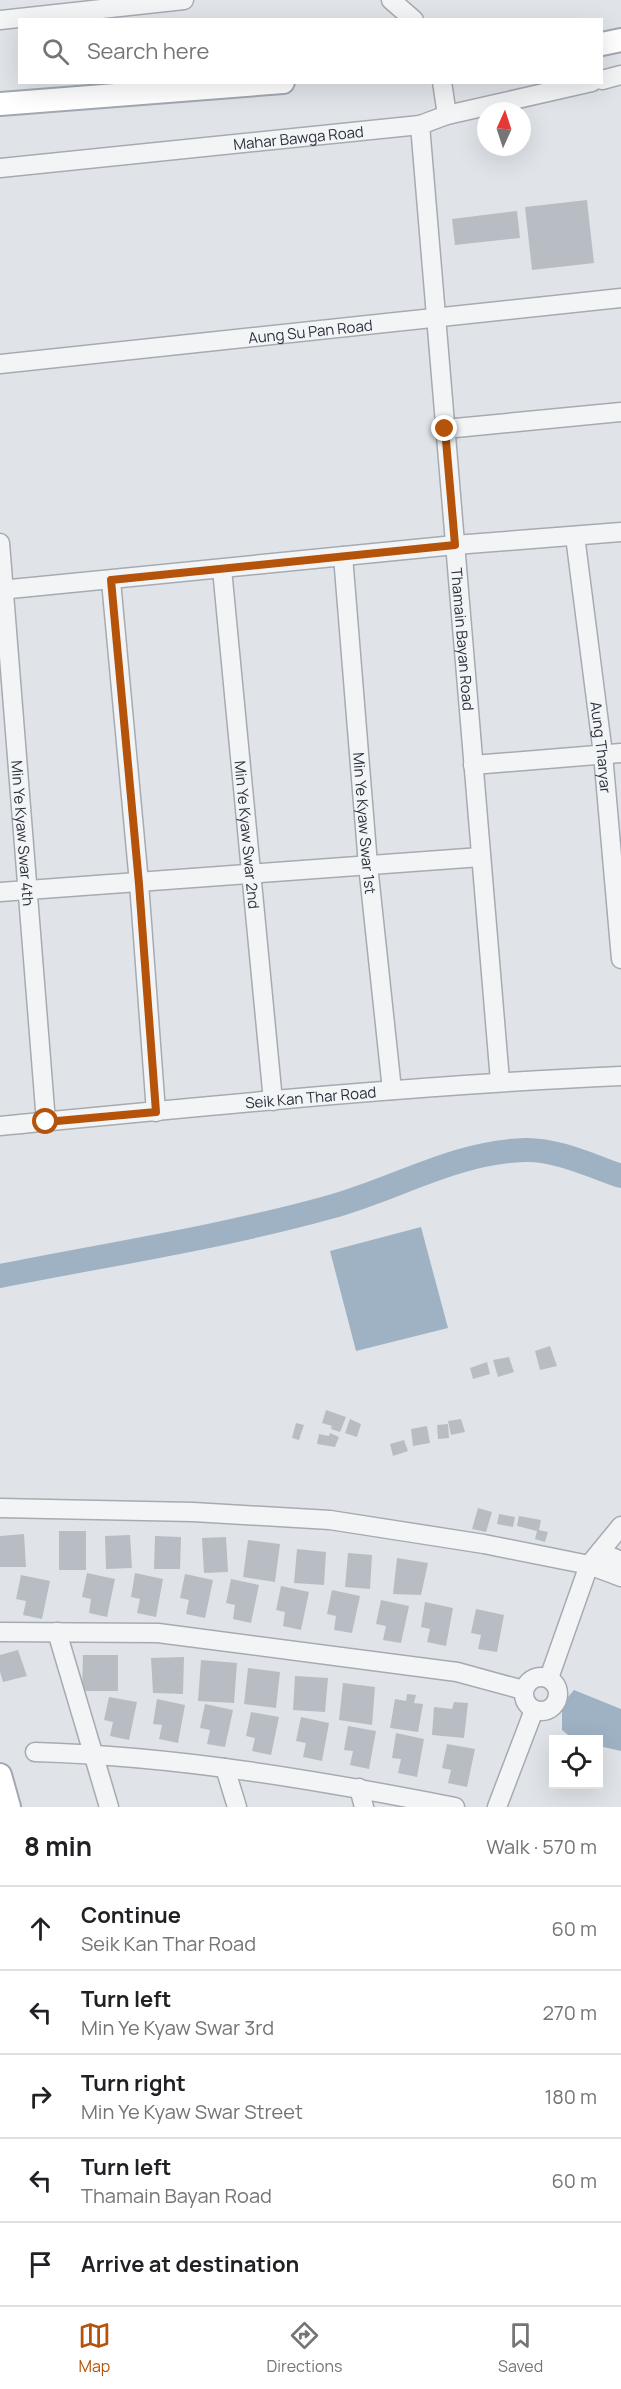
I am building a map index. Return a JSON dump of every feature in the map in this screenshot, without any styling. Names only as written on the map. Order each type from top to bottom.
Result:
[{"type":"main road","points":[[603,44],[621,40]]},
{"type":"main road","points":[[0,104],[257,84]]},
{"type":"main road","points":[[0,1775],[9,1807]]},
{"type":"street","points":[[0,20],[135,3],[184,0]]},
{"type":"street","points":[[391,0],[412,18]]},
{"type":"street","points":[[603,80],[621,75]]},
{"type":"street","points":[[442,84],[447,115]]},
{"type":"street","name":"Mahar Bawga Road","points":[[0,168],[420,125],[447,115],[583,84]]},
{"type":"street","name":"Thamain Bayan Road","points":[[420,125],[500,1081]]},
{"type":"street","name":"Aung Su Pan Road","points":[[0,364],[621,298]]},
{"type":"street","points":[[445,429],[621,412]]},
{"type":"street","points":[[2,590],[455,545],[621,532]]},
{"type":"street","name":"Aung Tharyar","points":[[575,536],[616,868],[621,958]]},
{"type":"street","name":"Min Ye Kyaw Swar 4th","points":[[0,543],[46,1122]]},
{"type":"street","name":"Min Ye Kyaw Swar 1st","points":[[343,556],[368,865],[392,1090]]},
{"type":"street","name":"Min Ye Kyaw Swar 2nd","points":[[222,569],[273,1101]]},
{"type":"street","points":[[111,580],[139,884],[156,1112]]},
{"type":"street","points":[[473,765],[621,753]]},
{"type":"street","points":[[0,892],[139,884],[481,857]]},
{"type":"street","name":"Seik Kan Thar Road","points":[[0,1126],[500,1081],[621,1076]]},
{"type":"street","points":[[0,1508],[193,1512],[330,1521],[484,1544],[621,1561]]},
{"type":"street","points":[[549,1678],[594,1558],[621,1526]]},
{"type":"street","points":[[594,1558],[621,1577]]},
{"type":"street","points":[[0,1632],[158,1633],[457,1672],[523,1690]]},
{"type":"street","points":[[57,1632],[109,1807]]},
{"type":"street","points":[[543,1676],[549,1678],[557,1686],[555,1703],[546,1710],[534,1710],[525,1702],[523,1690],[532,1678],[543,1676]]},
{"type":"street","points":[[497,1807],[534,1710]]},
{"type":"street","points":[[34,1752],[94,1754],[225,1768],[359,1788],[455,1807]]},
{"type":"street","points":[[225,1768],[237,1807]]},
{"type":"street","points":[[359,1788],[364,1807]]},
{"type":"water","points":[[421,1227],[448,1328],[356,1351],[330,1251]]},
{"type":"water","points":[[574,1690],[621,1709],[621,1751],[603,1747],[603,1735],[568,1735],[562,1730],[562,1704]]},
{"type":"building","points":[[587,200],[594,263],[532,270],[525,207]]},
{"type":"building","points":[[517,211],[520,238],[455,245],[452,219]]},
{"type":"building","points":[[550,1346],[557,1366],[540,1370],[535,1351]]},
{"type":"building","points":[[509,1357],[514,1372],[498,1377],[493,1360]]},
{"type":"building","points":[[487,1362],[490,1374],[473,1379],[470,1368]]},
{"type":"building","points":[[326,1410],[346,1417],[340,1432],[322,1423]]},
{"type":"building","points":[[350,1419],[361,1424],[357,1437],[345,1433]]},
{"type":"building","points":[[461,1419],[465,1432],[451,1435],[448,1421]]},
{"type":"building","points":[[296,1423],[304,1425],[299,1440],[292,1438]]},
{"type":"building","points":[[448,1424],[449,1438],[438,1439],[437,1425]]},
{"type":"building","points":[[427,1426],[430,1443],[413,1446],[411,1429]]},
{"type":"building","points":[[330,1433],[339,1437],[335,1447],[317,1444],[319,1434],[329,1436]]},
{"type":"building","points":[[404,1440],[408,1451],[393,1456],[390,1444]]},
{"type":"building","points":[[478,1508],[492,1512],[486,1532],[472,1529]]},
{"type":"building","points":[[499,1514],[515,1517],[513,1527],[497,1524]]},
{"type":"building","points":[[519,1516],[541,1520],[539,1530],[548,1532],[545,1542],[535,1539],[537,1531],[517,1526]]},
{"type":"building","points":[[59,1531],[86,1531],[86,1570],[59,1570]]},
{"type":"building","points":[[24,1534],[26,1567],[0,1567],[0,1536]]},
{"type":"building","points":[[130,1535],[132,1568],[106,1569],[105,1536]]},
{"type":"building","points":[[155,1536],[181,1537],[180,1569],[154,1569]]},
{"type":"building","points":[[226,1537],[228,1572],[204,1573],[202,1538]]},
{"type":"building","points":[[248,1540],[280,1544],[275,1582],[243,1577]]},
{"type":"building","points":[[297,1549],[326,1552],[324,1585],[294,1583]]},
{"type":"building","points":[[348,1553],[372,1555],[370,1589],[345,1587]]},
{"type":"building","points":[[397,1558],[428,1563],[421,1595],[393,1594]]},
{"type":"building","points":[[87,1573],[115,1579],[107,1617],[89,1613],[91,1599],[82,1597]]},
{"type":"building","points":[[135,1573],[163,1579],[156,1617],[137,1613],[140,1599],[131,1597]]},
{"type":"building","points":[[185,1574],[213,1580],[205,1618],[186,1614],[189,1600],[180,1598]]},
{"type":"building","points":[[21,1575],[50,1581],[42,1619],[23,1615],[26,1601],[16,1599]]},
{"type":"building","points":[[231,1579],[259,1585],[251,1623],[233,1619],[235,1605],[226,1603]]},
{"type":"building","points":[[281,1586],[309,1592],[301,1630],[283,1626],[285,1612],[276,1610]]},
{"type":"building","points":[[332,1590],[360,1596],[352,1633],[334,1630],[336,1616],[327,1614]]},
{"type":"building","points":[[381,1600],[409,1606],[401,1643],[383,1640],[386,1626],[376,1624]]},
{"type":"building","points":[[425,1602],[453,1608],[446,1646],[427,1642],[430,1629],[421,1627]]},
{"type":"building","points":[[476,1609],[504,1615],[497,1652],[478,1649],[481,1635],[471,1633]]},
{"type":"building","points":[[18,1650],[27,1676],[3,1682],[0,1672],[0,1655]]},
{"type":"building","points":[[83,1655],[118,1655],[118,1691],[82,1691]]},
{"type":"building","points":[[184,1657],[183,1694],[153,1693],[151,1658]]},
{"type":"building","points":[[201,1660],[237,1663],[234,1703],[198,1701]]},
{"type":"building","points":[[248,1668],[280,1672],[276,1708],[244,1704]]},
{"type":"building","points":[[295,1676],[328,1678],[325,1712],[293,1710]]},
{"type":"building","points":[[343,1683],[375,1687],[372,1725],[339,1720]]},
{"type":"building","points":[[407,1694],[416,1695],[414,1703],[423,1704],[418,1732],[390,1728],[395,1699],[406,1701]]},
{"type":"building","points":[[109,1697],[137,1702],[129,1740],[110,1736],[113,1722],[104,1720]]},
{"type":"building","points":[[157,1699],[185,1705],[178,1743],[159,1739],[162,1725],[153,1724]]},
{"type":"building","points":[[454,1702],[468,1703],[464,1738],[432,1735],[434,1707],[452,1709]]},
{"type":"building","points":[[205,1704],[233,1710],[225,1747],[207,1744],[210,1730],[200,1728]]},
{"type":"building","points":[[251,1712],[279,1717],[271,1755],[252,1751],[255,1738],[246,1736]]},
{"type":"building","points":[[301,1717],[329,1723],[322,1761],[303,1757],[306,1743],[296,1741]]},
{"type":"building","points":[[348,1726],[376,1731],[369,1769],[350,1765],[353,1751],[344,1750]]},
{"type":"building","points":[[396,1733],[424,1739],[417,1777],[398,1773],[401,1759],[392,1758]]},
{"type":"building","points":[[447,1744],[475,1749],[467,1787],[448,1783],[451,1770],[442,1768]]},
{"type":"waterway","points":[[0,1276],[289,1218],[354,1199],[450,1164],[499,1152],[525,1150],[549,1152],[621,1176]]},
{"type":"route","points":[[46,1122],[156,1112],[139,884],[111,580],[455,545],[445,429]]}]
